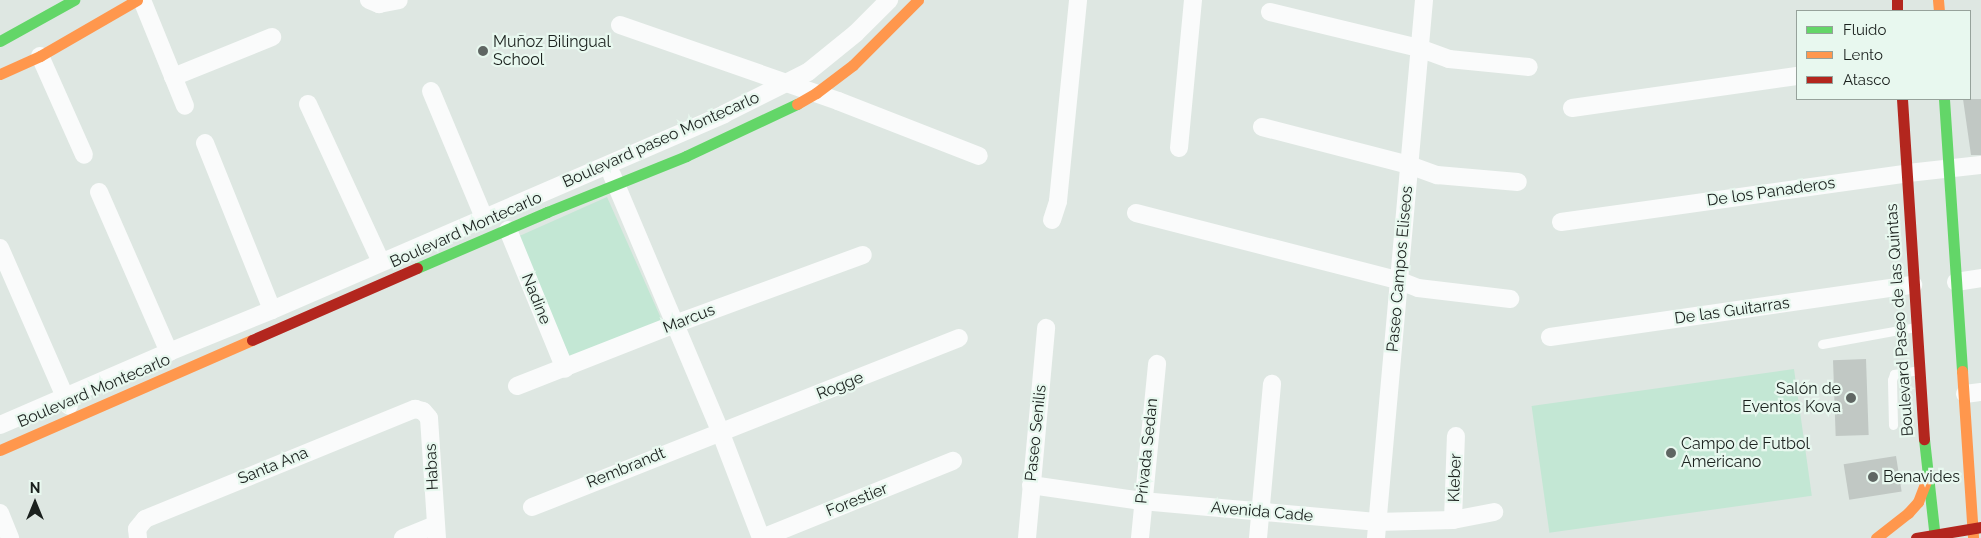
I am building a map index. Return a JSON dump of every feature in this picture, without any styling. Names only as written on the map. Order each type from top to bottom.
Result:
[{"type":"street","points":[[0,41],[74,0]]},
{"type":"street","points":[[0,74],[40,56],[137,0]]},
{"type":"street","points":[[142,0],[185,106]]},
{"type":"street","points":[[369,0],[379,4],[400,0]]},
{"type":"street","name":"Boulevard paseo Montecarlo","points":[[0,425],[63,392],[270,306],[482,213],[609,164],[788,82],[831,54],[886,0]]},
{"type":"street","name":"Boulevard Montecarlo","points":[[0,450],[508,230],[686,156],[788,109],[816,93],[853,65],[918,0]]},
{"type":"street","points":[[1052,220],[1058,200],[1078,0]]},
{"type":"street","points":[[1179,148],[1193,0]]},
{"type":"street","name":"Paseo Campos Eliseos","points":[[1376,530],[1424,0]]},
{"type":"street","points":[[1270,12],[1419,48],[1449,59],[1529,68]]},
{"type":"street","points":[[620,24],[788,82],[979,156]]},
{"type":"street","points":[[173,77],[272,37]]},
{"type":"street","points":[[40,56],[84,155]]},
{"type":"street","points":[[1572,108],[1796,76]]},
{"type":"street","points":[[431,91],[482,213]]},
{"type":"street","name":"Boulevard Paseo de las Quintas","points":[[1902,100],[1926,478],[1934,537]]},
{"type":"street","points":[[1916,538],[1976,531],[1973,393],[1956,282],[1944,100]]},
{"type":"street","points":[[308,104],[380,258]]},
{"type":"street","points":[[1262,126],[1409,164],[1450,177],[1518,182]]},
{"type":"street","points":[[205,142],[270,306]]},
{"type":"street","points":[[609,164],[616,185],[720,431],[762,538]]},
{"type":"street","name":"De los Panaderos","points":[[1561,222],[1908,173],[1981,165]]},
{"type":"street","points":[[99,192],[167,349]]},
{"type":"street","points":[[1136,213],[1400,281],[1418,288],[1510,299]]},
{"type":"street","name":"Nadine","points":[[508,230],[564,368]]},
{"type":"street","points":[[0,248],[74,418]]},
{"type":"street","name":"Marcus","points":[[517,386],[675,324],[863,255]]},
{"type":"street","points":[[1956,282],[1981,278]]},
{"type":"street","name":"De las Guitarras","points":[[1550,337],[1913,285]]},
{"type":"street","name":"Paseo Senilis","points":[[1026,538],[1046,328]]},
{"type":"street","name":"Rogge","points":[[720,431],[755,420],[959,338]]},
{"type":"street","name":"Privada Sedan","points":[[1140,538],[1156,364]]},
{"type":"street","points":[[1258,538],[1272,384]]},
{"type":"street","name":"Santa Ana","points":[[138,538],[137,528],[145,519],[407,410],[423,411]]},
{"type":"street","name":"Habas","points":[[423,411],[429,418],[436,532]]},
{"type":"street","name":"Rembrandt","points":[[532,506],[720,431]]},
{"type":"street","name":"Kleber","points":[[1453,520],[1456,436]]},
{"type":"street","name":"Forestier","points":[[762,538],[953,462]]},
{"type":"street","points":[[1876,538],[1908,514],[1918,502],[1926,478]]},
{"type":"street","name":"Avenida Cade","points":[[1030,485],[1142,501],[1260,511],[1376,530],[1453,520],[1494,512]]},
{"type":"street","points":[[0,513],[10,538]]},
{"type":"street","points":[[403,538],[436,532]]},
{"type":"lane","points":[[1822,344],[1916,327]]},
{"type":"lane","points":[[1893,426],[1892,380],[1894,374],[1919,370]]},
{"type":"green space","points":[[607,197],[663,322],[572,362],[517,237]]},
{"type":"green space","name":"Campo de Futbol Americano","points":[[1794,369],[1812,496],[1549,533],[1532,406]]},
{"type":"building","points":[[1981,99],[1981,155],[1971,155],[1963,100]]},
{"type":"building","name":"Salón de Eventos Kova","points":[[1866,359],[1869,435],[1836,436],[1833,360]]},
{"type":"building","name":"Benavides","points":[[1896,456],[1902,492],[1849,500],[1844,464]]},
{"type":"traffic: fast","points":[[0,41],[74,0]]},
{"type":"traffic: fast","points":[[1944,100],[1962,371]]},
{"type":"traffic: fast","points":[[417,268],[547,212],[686,156],[797,104]]},
{"type":"traffic: fast","points":[[1924,439],[1935,538]]},
{"type":"traffic: slow","points":[[0,74],[40,56],[137,0]]},
{"type":"traffic: slow","points":[[797,104],[816,93],[853,65],[918,0]]},
{"type":"traffic: slow","points":[[1938,0],[1939,10]]},
{"type":"traffic: slow","points":[[0,450],[252,340]]},
{"type":"traffic: slow","points":[[1962,371],[1973,538]]},
{"type":"traffic: slow","points":[[1876,538],[1908,513],[1918,502],[1927,478]]},
{"type":"traffic: jam","points":[[1897,0],[1897,10]]},
{"type":"traffic: jam","points":[[1902,100],[1924,439]]},
{"type":"traffic: jam","points":[[252,340],[417,268]]},
{"type":"traffic: jam","points":[[1916,538],[1981,527]]},
{"type":"place","name":"Muñoz Bilingual School","points":[[483,51]]},
{"type":"place","name":"Salón de Eventos Kova","points":[[1851,398]]},
{"type":"place","name":"Campo de Futbol Americano","points":[[1671,453]]},
{"type":"place","name":"Benavides","points":[[1873,477]]}]
